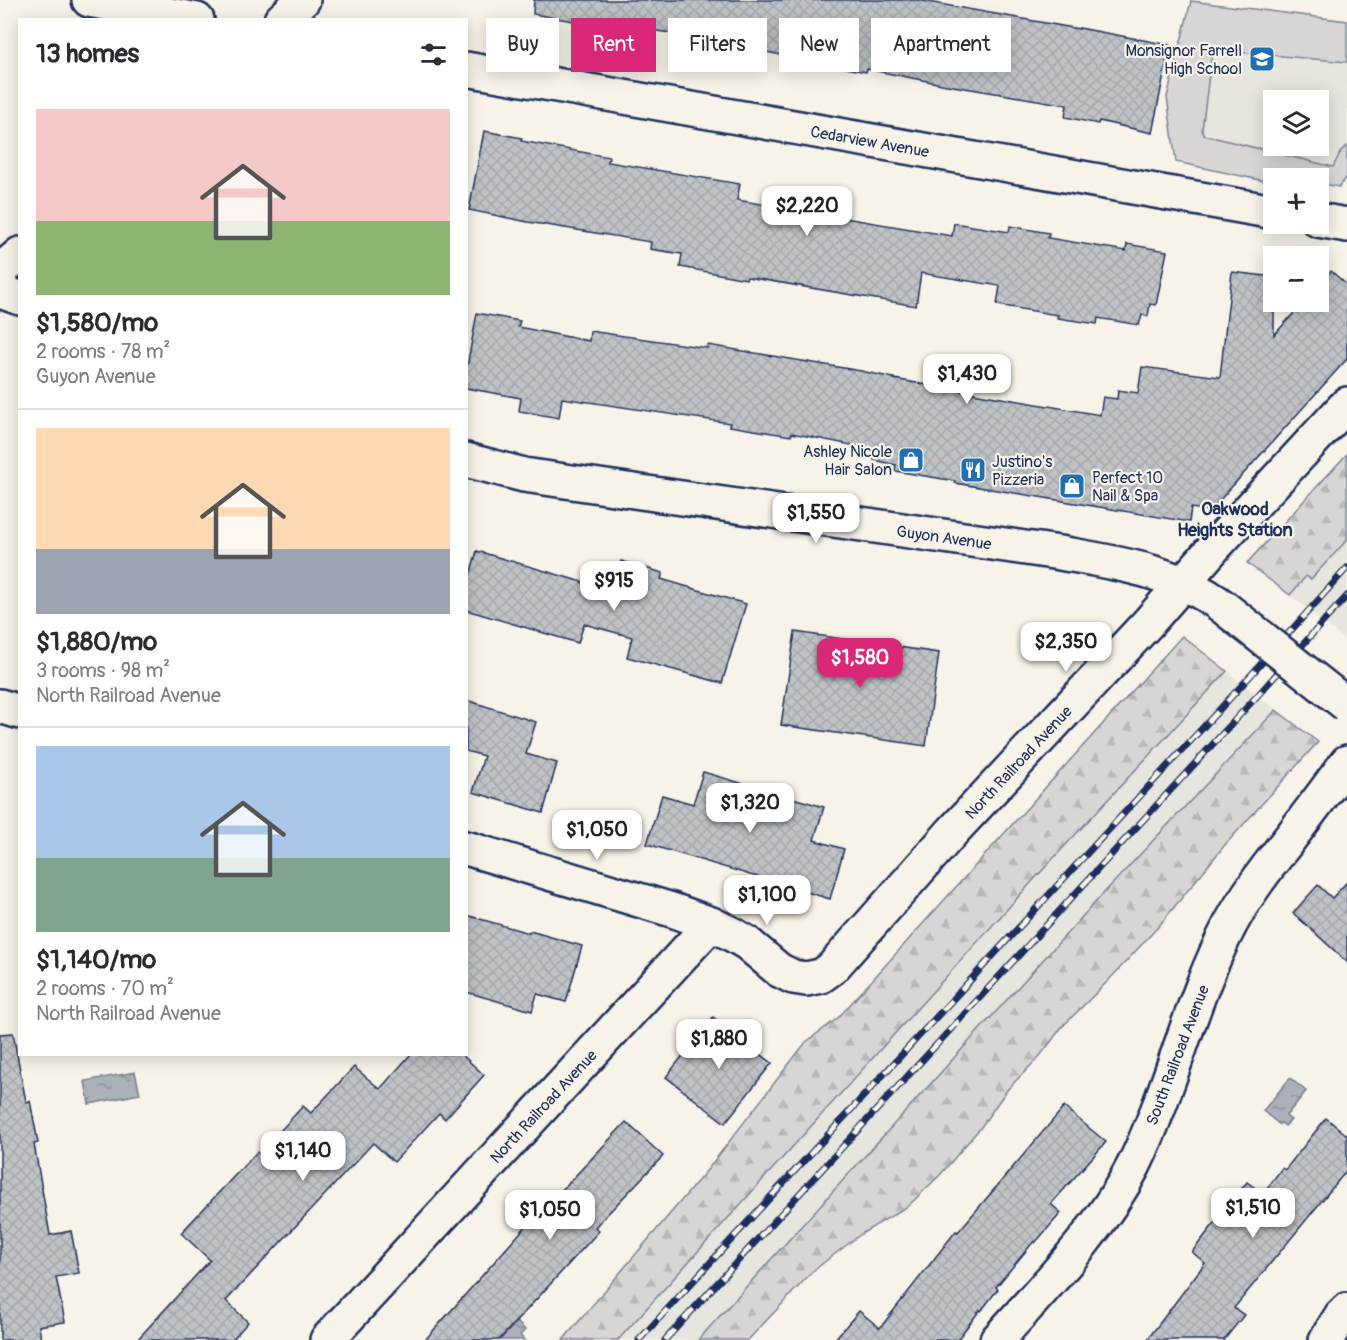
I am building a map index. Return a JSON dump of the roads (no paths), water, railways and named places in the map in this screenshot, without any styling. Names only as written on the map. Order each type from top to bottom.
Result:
[{"type":"street","points":[[89,0],[186,18]]},
{"type":"street","points":[[283,18],[303,0]]},
{"type":"street","name":"Cedarview Avenue","points":[[468,69],[1263,210]]},
{"type":"street","points":[[1329,222],[1347,225]]},
{"type":"street","points":[[0,271],[18,257]]},
{"type":"street","points":[[0,291],[18,297]]},
{"type":"street","name":"North Railroad Avenue","points":[[327,1340],[711,924],[747,943],[779,970],[793,977],[806,979],[821,976],[832,968],[953,831],[1140,632],[1347,404]]},
{"type":"street","name":"Guyon Avenue","points":[[468,461],[505,471],[544,478],[1084,557],[1155,573],[1196,589],[1222,606],[1347,705]]},
{"type":"street","points":[[0,706],[18,711]]},
{"type":"street","name":"South Railroad Avenue","points":[[997,1340],[1109,1208],[1145,1140],[1200,992],[1231,924],[1264,872],[1347,762]]},
{"type":"street","points":[[468,849],[672,910],[711,924]]},
{"type":"street","points":[[1326,1340],[1347,1310]]},
{"type":"water","points":[[135,1072],[140,1094],[89,1104],[85,1081]]},
{"type":"water","points":[[1290,1078],[1306,1091],[1286,1116],[1291,1120],[1285,1126],[1263,1111]]},
{"type":"water","points":[[517,1322],[525,1330],[520,1335],[524,1340],[500,1340]]},
{"type":"railway","points":[[639,1340],[1347,568]]},
{"type":"railway","points":[[665,1340],[1347,596]]},
{"type":"place","name":"Monsignor Farrell High School","points":[[1262,59]]},
{"type":"place","name":"Ashley Nicole Hair Salon","points":[[911,460]]},
{"type":"place","name":"Justino's Pizzeria","points":[[973,470]]},
{"type":"place","name":"Perfect 10 Nail & Spa","points":[[1072,486]]},
{"type":"district","name":"Oakwood Heights Station","points":[[1235,519]]}]
